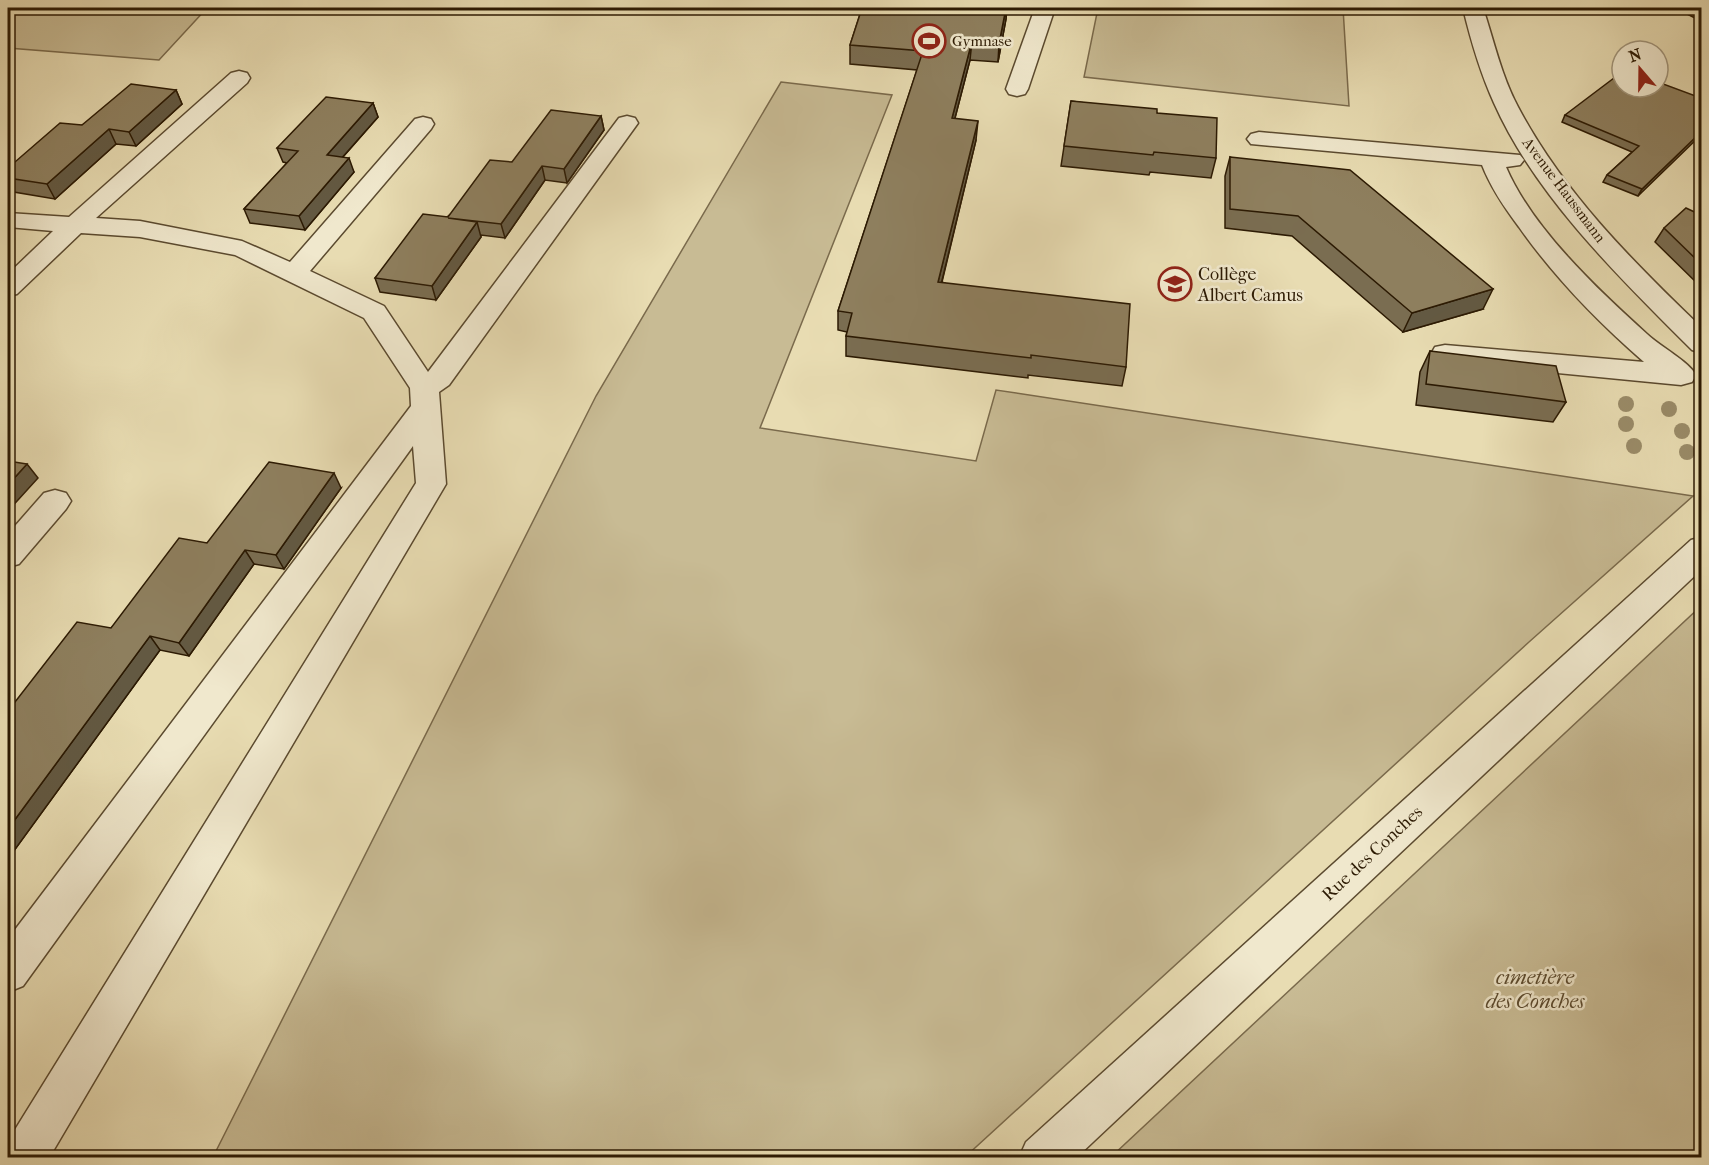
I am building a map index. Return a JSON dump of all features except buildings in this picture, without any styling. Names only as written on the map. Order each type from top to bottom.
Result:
[{"type":"street","points":[[1017,89],[1045,8]]},
{"type":"street","name":"Avenue Haussmann","points":[[1473,8],[1477,28],[1497,84],[1524,138],[1539,161],[1601,240],[1648,292],[1701,344]]},
{"type":"street","points":[[8,288],[74,225],[239,78]]},
{"type":"street","points":[[8,972],[627,123]]},
{"type":"street","points":[[294,273],[423,124]]},
{"type":"street","points":[[1259,139],[1539,161]]},
{"type":"street","points":[[1491,158],[1503,188],[1553,256],[1596,303],[1653,355],[1691,377]]},
{"type":"street","points":[[8,220],[140,229],[242,249],[374,312],[425,398],[431,484],[23,1158]]},
{"type":"street","points":[[1445,354],[1691,377]]},
{"type":"street","points":[[8,555],[55,501]]},
{"type":"street","name":"Rue des Conches","points":[[1042,1158],[1701,549]]},
{"type":"green space","points":[[8,8],[207,8],[159,60],[8,48]]},
{"type":"green space","points":[[1098,8],[1343,8],[1349,106],[1084,77]]},
{"type":"green space","points":[[781,82],[892,95],[760,428],[976,461],[996,390],[1693,496],[1529,642],[965,1157],[213,1157],[596,396]]},
{"type":"green space","name":"cimetière des Conches","points":[[1701,606],[1701,1157],[1111,1157]]},
{"type":"place","name":"Gymnase","points":[[929,41]]},
{"type":"place","name":"Collège Albert Camus","points":[[1175,284]]}]
